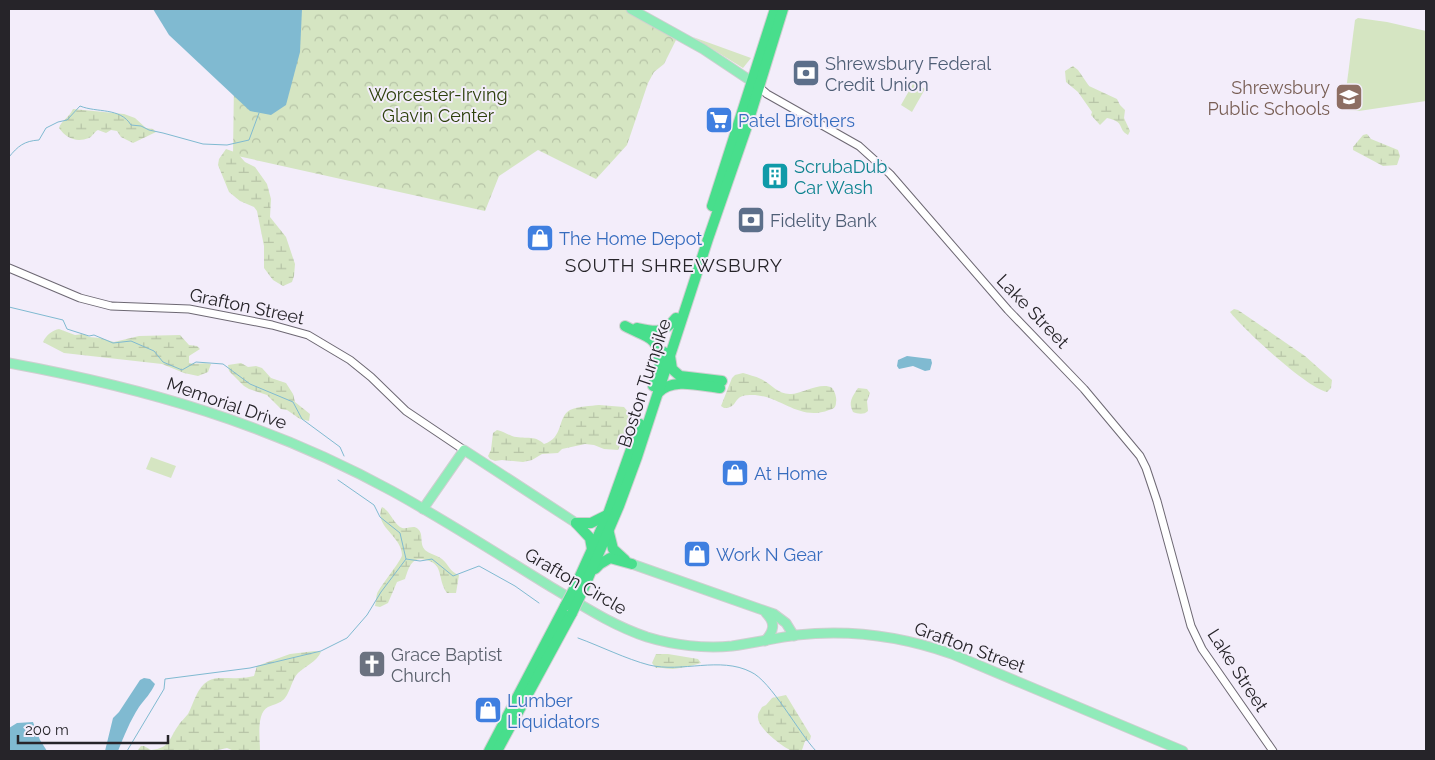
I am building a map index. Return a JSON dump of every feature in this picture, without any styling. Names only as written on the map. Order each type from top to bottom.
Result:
[{"type":"highway","name":"Boston Turnpike","points":[[579,588],[592,571],[609,531],[658,393],[755,84],[775,9]]},
{"type":"highway","name":"Boston Turnpike","points":[[497,751],[579,588],[591,553],[608,514],[782,9]]},
{"type":"highway","points":[[659,366],[659,351],[656,343],[625,326],[658,331],[676,318]]},
{"type":"highway","points":[[658,393],[666,386],[676,384],[721,385],[680,376],[672,369],[670,355]]},
{"type":"highway","points":[[576,523],[592,523],[608,514]]},
{"type":"highway","points":[[576,523],[591,540],[591,553]]},
{"type":"highway","points":[[609,531],[613,549],[618,556],[632,564]]},
{"type":"highway","points":[[592,571],[610,558],[632,564]]},
{"type":"highway","name":"Boston Turnpike","points":[[489,751],[568,610]]},
{"type":"main road","name":"Lake Street","points":[[631,9],[703,49],[755,84]]},
{"type":"main road","name":"Memorial Drive","points":[[9,363],[109,383],[155,395],[227,418],[284,439],[327,458],[423,509]]},
{"type":"main road","points":[[423,509],[464,450]]},
{"type":"main road","name":"Grafton Street","points":[[464,450],[576,523]]},
{"type":"main road","name":"Grafton Circle","points":[[423,509],[603,618],[645,636],[706,647],[730,646],[794,636]]},
{"type":"main road","points":[[632,564],[774,614],[782,620],[794,636]]},
{"type":"main road","points":[[764,611],[771,617],[773,624],[771,634],[766,641]]},
{"type":"main road","name":"Grafton Street","points":[[794,636],[853,633],[879,635],[921,643],[985,667],[1183,751]]},
{"type":"street","name":"Lake Street","points":[[755,84],[767,94],[847,139],[873,158],[890,174],[1008,310],[1084,388],[1140,456],[1156,497],[1191,626],[1202,649],[1272,751]]},
{"type":"street","name":"Grafton Street","points":[[9,268],[80,298],[111,306],[189,309],[272,325],[308,335],[350,360],[371,377],[406,411],[464,450]]},
{"type":"green space","name":"Worcester-Irving Glavin Center","points":[[235,9],[627,9],[676,40],[664,64],[654,72],[648,83],[627,145],[596,179],[538,150],[499,176],[485,211],[233,155]]},
{"type":"green space","points":[[1358,18],[1387,22],[1426,31],[1426,101],[1359,111],[1346,110],[1344,106],[1355,20]]},
{"type":"green space","points":[[693,37],[751,58],[743,68]]},
{"type":"green space","points":[[1073,66],[1089,86],[1117,99],[1125,110],[1124,118],[1130,131],[1128,135],[1117,122],[1107,118],[1100,125],[1091,115],[1092,112],[1078,92],[1066,82],[1065,71]]},
{"type":"green space","points":[[914,82],[925,89],[912,112],[901,105]]},
{"type":"green space","points":[[73,109],[124,114],[135,118],[146,128],[153,129],[156,132],[133,143],[121,137],[117,131],[111,130],[106,133],[98,130],[90,137],[80,140],[72,139],[59,128]]},
{"type":"green space","points":[[1367,134],[1371,139],[1398,150],[1400,156],[1397,165],[1383,166],[1353,150],[1353,147],[1363,135]]},
{"type":"green space","points":[[226,149],[237,153],[245,162],[255,167],[267,184],[271,199],[270,217],[286,237],[295,264],[292,282],[283,286],[273,280],[264,268],[264,246],[257,211],[254,207],[240,201],[229,192],[218,165],[219,159]]},
{"type":"green space","points":[[1234,309],[1305,356],[1332,380],[1331,388],[1327,392],[1318,388],[1291,370],[1237,320],[1230,312]]},
{"type":"green space","points":[[59,329],[75,335],[84,334],[89,337],[114,342],[139,336],[180,335],[189,345],[197,346],[200,349],[189,356],[189,363],[211,364],[208,372],[198,376],[184,373],[162,364],[64,353],[43,342],[50,333]]},
{"type":"green space","points":[[241,363],[248,367],[256,366],[262,368],[271,378],[286,383],[293,394],[295,402],[310,414],[309,421],[300,419],[287,410],[281,409],[267,395],[244,386],[229,371],[228,365]]},
{"type":"green space","points":[[743,373],[761,379],[787,394],[828,386],[835,393],[836,405],[831,410],[808,413],[762,396],[745,395],[732,406],[724,408],[721,406],[732,378]]},
{"type":"green space","points":[[858,388],[867,389],[870,393],[867,401],[868,411],[863,414],[853,412],[851,405],[852,397]]},
{"type":"green space","points":[[599,405],[624,407],[629,413],[625,434],[618,450],[604,449],[585,444],[562,449],[558,453],[542,454],[532,460],[523,462],[495,461],[488,456],[491,450],[493,433],[497,430],[516,437],[533,438],[544,444],[555,437],[563,417],[570,410]]},
{"type":"green space","points":[[151,457],[176,466],[171,478],[146,469]]},
{"type":"green space","points":[[382,507],[400,527],[414,527],[418,529],[421,534],[423,548],[442,559],[459,575],[456,593],[447,593],[434,563],[421,559],[414,561],[405,579],[397,582],[388,603],[380,607],[375,606],[379,590],[402,555],[398,542],[381,520]]},
{"type":"green space","points":[[321,652],[314,661],[296,675],[285,698],[264,710],[260,720],[260,751],[234,751],[227,748],[213,751],[137,751],[141,746],[151,750],[166,745],[179,724],[188,714],[201,687],[211,679],[254,676],[257,666],[290,654]]},
{"type":"green space","points":[[656,654],[698,659],[701,663],[673,669],[656,668],[652,663]]},
{"type":"green space","points":[[786,695],[811,736],[810,740],[805,741],[802,750],[799,751],[789,749],[778,742],[762,727],[758,718],[762,707],[772,698]]},
{"type":"water","points":[[153,9],[302,9],[300,52],[286,105],[271,115],[250,111],[169,35]]},
{"type":"water","points":[[907,356],[931,359],[930,370],[925,371],[913,366],[899,369],[897,366],[898,360]]},
{"type":"water","points":[[144,678],[150,679],[155,684],[139,707],[118,751],[105,751],[113,718],[140,680]]},
{"type":"water","points":[[33,722],[40,740],[47,751],[9,751],[9,728],[17,723]]},
{"type":"waterway","points":[[9,157],[22,145],[39,140],[46,128],[67,120],[80,106],[121,115],[131,125],[141,126],[149,130],[203,144],[227,145],[249,140],[259,113]]},
{"type":"waterway","points":[[9,307],[63,320],[67,329],[89,336],[94,335],[113,343],[131,341],[154,351],[163,362],[182,370],[196,362],[223,364],[250,384],[293,402],[302,419],[340,447],[344,456]]},
{"type":"waterway","points":[[338,480],[374,505],[380,517],[400,533],[406,559],[420,561],[432,559],[453,576],[479,566],[515,586],[539,603]]},
{"type":"waterway","points":[[127,751],[164,689],[165,679],[250,668],[321,651],[347,638],[367,615],[381,592],[406,559]]},
{"type":"waterway","points":[[578,638],[649,665],[662,667],[727,665],[751,672],[767,685],[816,751]]},
{"type":"place","name":"Shrewsbury Federal Credit Union","points":[[806,73]]},
{"type":"place","name":"Shrewsbury Public Schools","points":[[1349,97]]},
{"type":"place","name":"Patel Brothers","points":[[719,120]]},
{"type":"place","name":"ScrubaDub Car Wash","points":[[775,176]]},
{"type":"place","name":"Fidelity Bank","points":[[751,220]]},
{"type":"place","name":"The Home Depot","points":[[540,238]]},
{"type":"place","name":"At Home","points":[[735,473]]},
{"type":"place","name":"Work N Gear","points":[[697,554]]},
{"type":"place","name":"Grace Baptist Church","points":[[372,664]]},
{"type":"place","name":"Lumber Liquidators","points":[[488,710]]},
{"type":"district","name":"SOUTH SHREWSBURY","points":[[674,265]]}]
